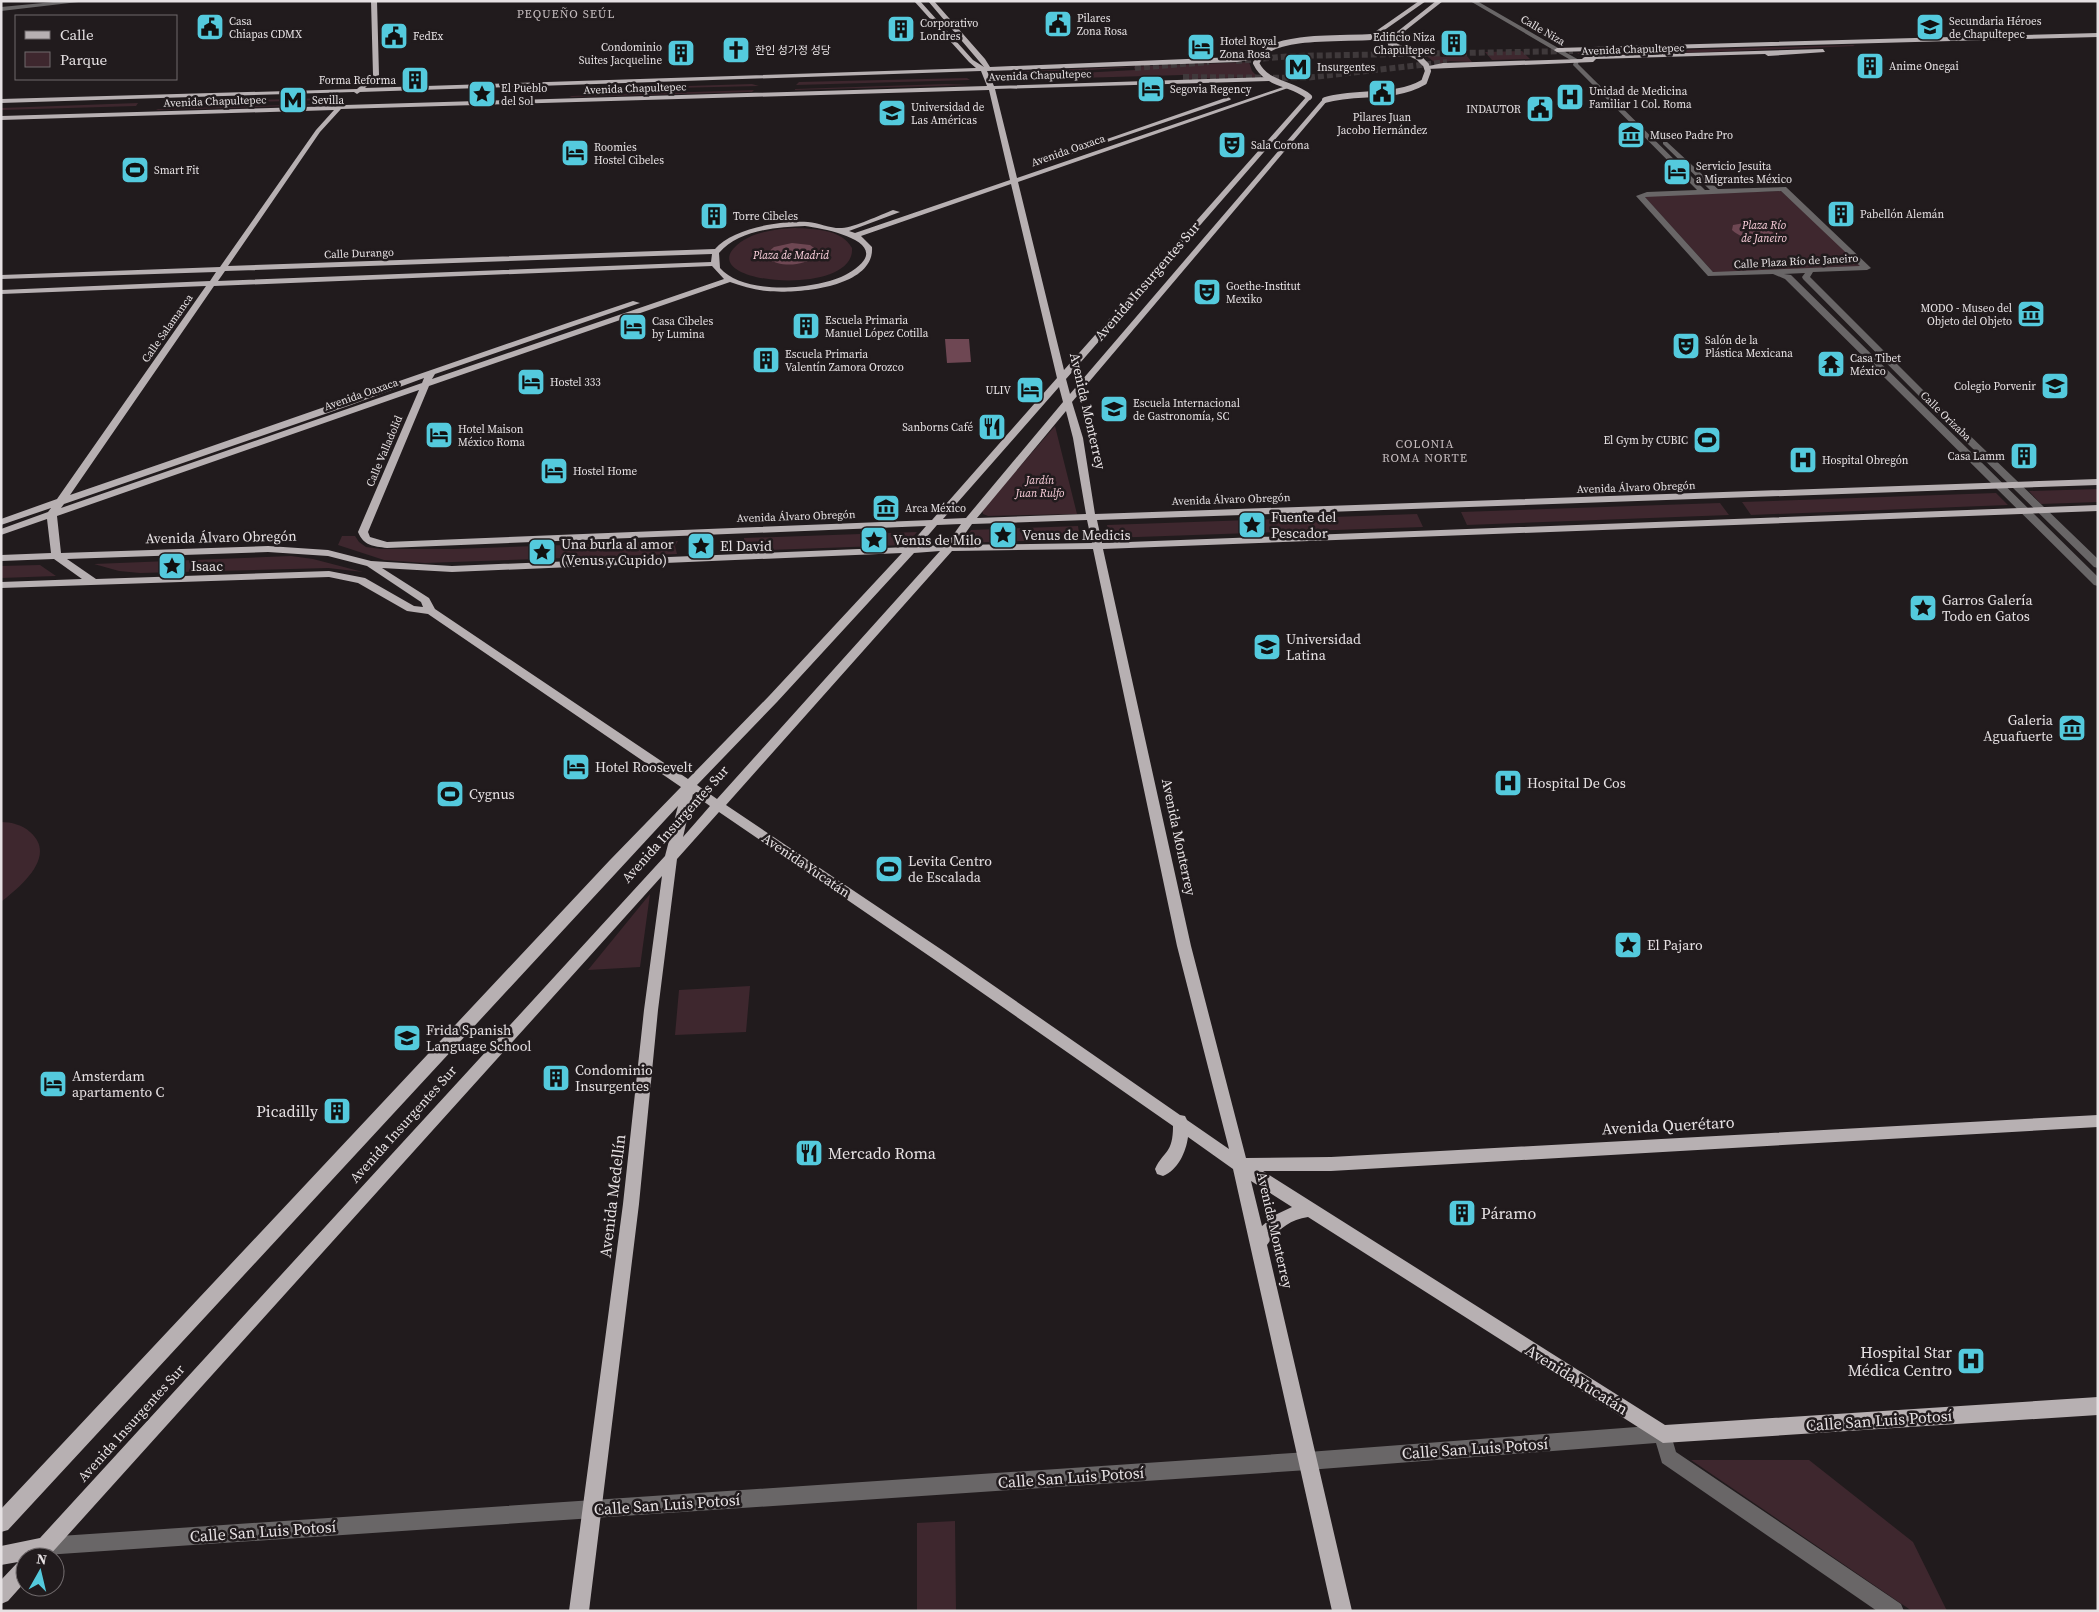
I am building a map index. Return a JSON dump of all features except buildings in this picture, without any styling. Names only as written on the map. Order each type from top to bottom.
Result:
[{"type":"main road","name":"Calle Salamanca","points":[[52,514],[318,132],[339,107],[376,75],[374,1]]},
{"type":"main road","points":[[917,1],[988,79]]},
{"type":"main road","name":"Avenida Monterrey","points":[[931,1],[984,60],[987,67],[988,79],[1061,378],[1078,438],[1097,546],[1184,946],[1259,1243],[1342,1611]]},
{"type":"main road","name":"Avenida Chapultepec","points":[[3,103],[298,92],[355,93],[568,89],[699,81],[904,73],[988,79],[1248,59],[1258,57],[1276,46],[1298,41],[1371,37],[1423,1]]},
{"type":"main road","points":[[1427,67],[1420,59],[1395,47],[1391,44],[1390,40],[1440,1]]},
{"type":"main road","name":"Avenida Chapultepec","points":[[1573,51],[2098,35]]},
{"type":"main road","name":"Avenida Chapultepec","points":[[1584,58],[2098,40]]},
{"type":"main road","name":"Avenida Chapultepec","points":[[1557,50],[1703,44],[1831,44]]},
{"type":"main road","name":"Avenida Chapultepec","points":[[1427,67],[1443,65],[1576,64],[1840,49]]},
{"type":"main road","points":[[1258,57],[1258,68],[1271,82],[1285,88]]},
{"type":"main road","name":"Avenida Insurgentes Sur","points":[[44,1547],[671,858],[948,548],[1068,402],[1325,100],[1337,97],[1383,95],[1410,90],[1424,82],[1427,76],[1427,67]]},
{"type":"main road","name":"Avenida Chapultepec","points":[[1,118],[339,107],[988,79],[1134,68]]},
{"type":"main road","points":[[867,78],[904,73]]},
{"type":"main road","name":"Avenida Chapultepec","points":[[1,113],[988,79],[1183,77]]},
{"type":"main road","name":"Avenida Chapultepec","points":[[699,81],[867,78],[1259,79],[1271,82]]},
{"type":"main road","points":[[1262,87],[1271,82]]},
{"type":"main road","name":"Avenida Insurgentes Sur","points":[[1,1522],[689,786],[773,700],[911,550],[1309,97],[1303,92],[1285,88]]},
{"type":"main road","name":"Avenida Oaxaca","points":[[844,230],[1013,178],[1285,88]]},
{"type":"main road","points":[[298,92],[325,96]]},
{"type":"main road","name":"Avenida Chapultepec","points":[[3,103],[325,96],[355,93]]},
{"type":"main road","name":"Avenida Oaxaca","points":[[856,235],[1239,95]]},
{"type":"main road","points":[[1,113],[34,117]]},
{"type":"main road","points":[[812,224],[844,230],[856,235],[867,246],[869,253],[867,259],[856,271],[838,280],[807,288],[757,288],[726,276],[715,264],[715,258],[722,246],[738,236],[775,225],[812,224]]},
{"type":"main road","name":"Calle Durango","points":[[1,278],[718,251]]},
{"type":"main road","name":"Calle Durango","points":[[1,292],[715,264]]},
{"type":"main road","name":"Avenida Oaxaca","points":[[1,522],[348,403],[432,372],[726,276]]},
{"type":"main road","name":"Avenida Oaxaca","points":[[1,532],[426,385],[726,276]]},
{"type":"main road","name":"Calle Valladolid","points":[[366,539],[363,532],[432,372]]},
{"type":"main road","name":"Avenida Álvaro Obregón","points":[[366,539],[373,543],[388,545],[934,522],[2098,482]]},
{"type":"main road","points":[[1097,546],[2098,508]]},
{"type":"main road","points":[[52,514],[56,556],[92,581]]},
{"type":"main road","name":"Avenida Álvaro Obregón","points":[[1,558],[283,549],[342,556],[370,564],[452,569],[948,548],[1097,546]]},
{"type":"main road","name":"Avenida Yucatán","points":[[370,564],[425,600],[431,611],[1180,1122],[1240,1165],[1663,1434]]},
{"type":"main road","name":"Avenida Yucatán","points":[[92,581],[318,573],[348,576],[370,584],[411,609],[431,611]]},
{"type":"main road","points":[[1,585],[92,581]]},
{"type":"main road","name":"Avenida Medellín","points":[[579,1611],[631,1204],[650,1020],[671,858],[689,786]]},
{"type":"main road","name":"Avenida Querétaro","points":[[1240,1165],[1331,1164],[2098,1121]]},
{"type":"main road","points":[[1164,1169],[1170,1164],[1178,1148],[1180,1122]]},
{"type":"main road","points":[[1259,1243],[1273,1224],[1283,1216],[1310,1209]]},
{"type":"main road","name":"Calle San Luis Potosí","points":[[1663,1434],[2098,1406]]},
{"type":"main road","points":[[1,1556],[15,1554]]},
{"type":"main road","points":[[1,1594],[15,1579]]},
{"type":"street","points":[[1,9],[84,1]]},
{"type":"street","name":"Calle Niza","points":[[1473,1],[1557,50],[1576,64]]},
{"type":"street","points":[[1576,64],[1589,69],[1716,191]]},
{"type":"street","points":[[1576,64],[1702,191]]},
{"type":"street","name":"Calle Plaza Río de Janeiro","points":[[1783,189],[1867,268],[1711,274],[1640,196],[1716,191],[1783,189]]},
{"type":"street","name":"Calle Orizaba","points":[[1810,271],[1806,277],[1858,332],[2098,565]]},
{"type":"street","name":"Calle Orizaba","points":[[1775,273],[1788,277],[2098,582]]},
{"type":"street","points":[[1663,1434],[1668,1458],[1894,1611]]},
{"type":"street","name":"Calle San Luis Potosí","points":[[65,1549],[591,1509],[1308,1461],[1663,1434]]},
{"type":"green space","points":[[1855,46],[1584,57],[1577,53]]},
{"type":"green space","points":[[1416,47],[1442,57],[1467,56],[1472,62],[1450,61],[1437,64],[1411,48]]},
{"type":"green space","points":[[1522,51],[1530,59],[1492,60],[1485,52]]},
{"type":"green space","points":[[1249,62],[1252,71],[1258,77],[1184,79],[1183,75],[1006,80],[1005,77],[1135,70],[1134,67],[1074,71],[1005,72]]},
{"type":"green space","points":[[967,78],[970,80],[796,85],[799,82]]},
{"type":"green space","points":[[752,84],[759,86],[584,90],[624,86],[623,88]]},
{"type":"green space","points":[[946,84],[972,85],[795,90],[795,89]]},
{"type":"green space","points":[[754,90],[752,92],[569,97],[572,96]]},
{"type":"green space","points":[[327,98],[324,100],[186,104],[187,102]]},
{"type":"green space","points":[[138,103],[136,106],[1,110],[1,108]]},
{"type":"green space","points":[[320,104],[318,105],[156,110],[158,109]]},
{"type":"green space","name":"Plaza Río de Janeiro","points":[[1781,191],[1863,267],[1714,273],[1644,196]]},
{"type":"green space","name":"Plaza de Madrid","points":[[795,228],[827,231],[842,237],[852,248],[847,264],[830,274],[807,279],[782,280],[757,277],[739,270],[729,261],[734,248],[747,238],[779,229]]},
{"type":"green space","name":"Jardín Juan Rulfo","points":[[1055,426],[1077,514],[988,516],[983,514],[982,510]]},
{"type":"green space","points":[[2098,489],[2098,502],[2041,504],[2029,491]]},
{"type":"green space","points":[[1996,493],[2008,505],[1751,515],[1742,502]]},
{"type":"green space","points":[[1720,503],[1729,515],[1467,525],[1461,512]]},
{"type":"green space","points":[[1417,514],[1423,527],[1109,538],[1107,525]]},
{"type":"green space","points":[[1078,526],[1080,539],[961,543],[971,530]]},
{"type":"green space","points":[[917,532],[906,545],[741,551],[744,546],[744,538]]},
{"type":"green space","points":[[342,536],[355,536],[366,547],[381,549],[453,549],[678,541],[675,546],[677,554],[425,563],[384,560],[338,545]]},
{"type":"green space","points":[[291,556],[313,559],[363,572],[328,568],[140,573],[119,571],[94,564]]},
{"type":"green space","points":[[40,565],[56,576],[1,578],[1,566]]},
{"type":"green space","points":[[1,822],[24,827],[38,841],[40,851],[38,861],[26,880],[1,902]]},
{"type":"green space","points":[[650,894],[640,967],[588,970]]},
{"type":"green space","points":[[750,986],[746,1032],[675,1035],[679,990]]},
{"type":"green space","points":[[1691,1460],[1809,1460],[1913,1542],[1947,1611],[1912,1611]]},
{"type":"green space","points":[[955,1521],[956,1611],[917,1611],[917,1523]]},
{"type":"shaded area","points":[[1750,222],[1769,228],[1774,234],[1759,240],[1741,236],[1732,230],[1733,225]]},
{"type":"shaded area","points":[[792,243],[810,245],[817,250],[816,256],[799,264],[778,263],[767,258],[767,253],[774,247]]},
{"type":"shaded area","points":[[945,339],[969,339],[971,362],[947,363]]},
{"type":"tunnel","points":[[1236,61],[1292,56],[1573,51]]},
{"type":"tunnel","points":[[1135,68],[1209,62]]},
{"type":"tunnel","points":[[1183,77],[1305,78],[1447,62]]},
{"type":"place","name":"Pilares Zona Rosa","points":[[1058,24]]},
{"type":"place","name":"Casa Chiapas CDMX","points":[[210,27]]},
{"type":"place","name":"Secundaria Héroes de Chapultepec","points":[[1930,27]]},
{"type":"place","name":"Corporativo Londres","points":[[901,29]]},
{"type":"place","name":"FedEx","points":[[394,36]]},
{"type":"place","name":"Edificio Niza Chapultepec","points":[[1454,43]]},
{"type":"place","name":"Hotel Royal Zona Rosa","points":[[1201,47]]},
{"type":"place","name":"한인 성가정 성당","points":[[736,50]]},
{"type":"place","name":"Condominio Suites Jacqueline","points":[[681,53]]},
{"type":"place","name":"Anime Onegai","points":[[1870,66]]},
{"type":"place","name":"Insurgentes","points":[[1298,67]]},
{"type":"place","name":"Forma Reforma","points":[[415,80]]},
{"type":"place","name":"Segovia Regency","points":[[1151,89]]},
{"type":"place","name":"Pilares Juan Jacobo Hernández","points":[[1382,93]]},
{"type":"place","name":"El Pueblo del Sol","points":[[482,94]]},
{"type":"place","name":"Unidad de Medicina Familiar 1 Col. Roma","points":[[1570,97]]},
{"type":"place","name":"Sevilla","points":[[293,100]]},
{"type":"place","name":"INDAUTOR","points":[[1540,109]]},
{"type":"place","name":"Universidad de Las Américas","points":[[892,113]]},
{"type":"place","name":"Museo Padre Pro","points":[[1631,135]]},
{"type":"place","name":"Sala Corona","points":[[1232,145]]},
{"type":"place","name":"Roomies Hostel Cibeles","points":[[575,153]]},
{"type":"place","name":"Smart Fit","points":[[135,170]]},
{"type":"place","name":"Servicio Jesuita a Migrantes México","points":[[1677,172]]},
{"type":"place","name":"Pabellón Alemán","points":[[1841,214]]},
{"type":"place","name":"Torre Cibeles","points":[[714,216]]},
{"type":"place","name":"Goethe-Institut Mexiko","points":[[1207,292]]},
{"type":"place","name":"MODO - Museo del Objeto del Objeto","points":[[2031,314]]},
{"type":"place","name":"Escuela Primaria Manuel López Cotilla","points":[[806,326]]},
{"type":"place","name":"Casa Cibeles by Lumina","points":[[633,327]]},
{"type":"place","name":"Salón de la Plástica Mexicana","points":[[1686,346]]},
{"type":"place","name":"Escuela Primaria Valentín Zamora Orozco","points":[[766,360]]},
{"type":"place","name":"Casa Tibet México","points":[[1831,364]]},
{"type":"place","name":"Hostel 333","points":[[531,382]]},
{"type":"place","name":"Colegio Porvenir","points":[[2055,386]]},
{"type":"place","name":"ULIV","points":[[1030,390]]},
{"type":"place","name":"Escuela Internacional de Gastronomía, SC","points":[[1114,409]]},
{"type":"place","name":"Sanborns Café","points":[[992,427]]},
{"type":"place","name":"Hotel Maison México Roma","points":[[439,435]]},
{"type":"place","name":"El Gym by CUBIC","points":[[1707,440]]},
{"type":"place","name":"Casa Lamm","points":[[2024,456]]},
{"type":"place","name":"Hospital Obregón","points":[[1803,460]]},
{"type":"place","name":"Hostel Home","points":[[554,471]]},
{"type":"place","name":"Arca México","points":[[886,508]]},
{"type":"place","name":"Fuente del Pescador","points":[[1252,525]]},
{"type":"place","name":"Venus de Medicis","points":[[1003,535]]},
{"type":"place","name":"Venus de Milo","points":[[874,540]]},
{"type":"place","name":"El David","points":[[701,546]]},
{"type":"place","name":"Una burla al amor (Venus y Cupido)","points":[[542,552]]},
{"type":"place","name":"Isaac","points":[[172,566]]},
{"type":"place","name":"Garros Galería Todo en Gatos","points":[[1923,608]]},
{"type":"place","name":"Universidad Latina","points":[[1267,647]]},
{"type":"place","name":"Galeria Aguafuerte","points":[[2072,728]]},
{"type":"place","name":"Hotel Roosevelt","points":[[576,767]]},
{"type":"place","name":"Hospital De Cos","points":[[1508,783]]},
{"type":"place","name":"Cygnus","points":[[450,794]]},
{"type":"place","name":"Levita Centro de Escalada","points":[[889,869]]},
{"type":"place","name":"El Pajaro","points":[[1628,945]]},
{"type":"place","name":"Frida Spanish Language School","points":[[407,1038]]},
{"type":"place","name":"Condominio Insurgentes","points":[[556,1078]]},
{"type":"place","name":"Amsterdam apartamento C","points":[[53,1084]]},
{"type":"place","name":"Picadilly","points":[[337,1111]]},
{"type":"place","name":"Mercado Roma","points":[[809,1153]]},
{"type":"place","name":"Páramo","points":[[1462,1213]]},
{"type":"place","name":"Hospital Star Médica Centro","points":[[1971,1361]]},
{"type":"district","name":"PEQUEÑO SEÚL","points":[[566,14]]},
{"type":"district","name":"COLONIA ROMA NORTE","points":[[1425,451]]}]
